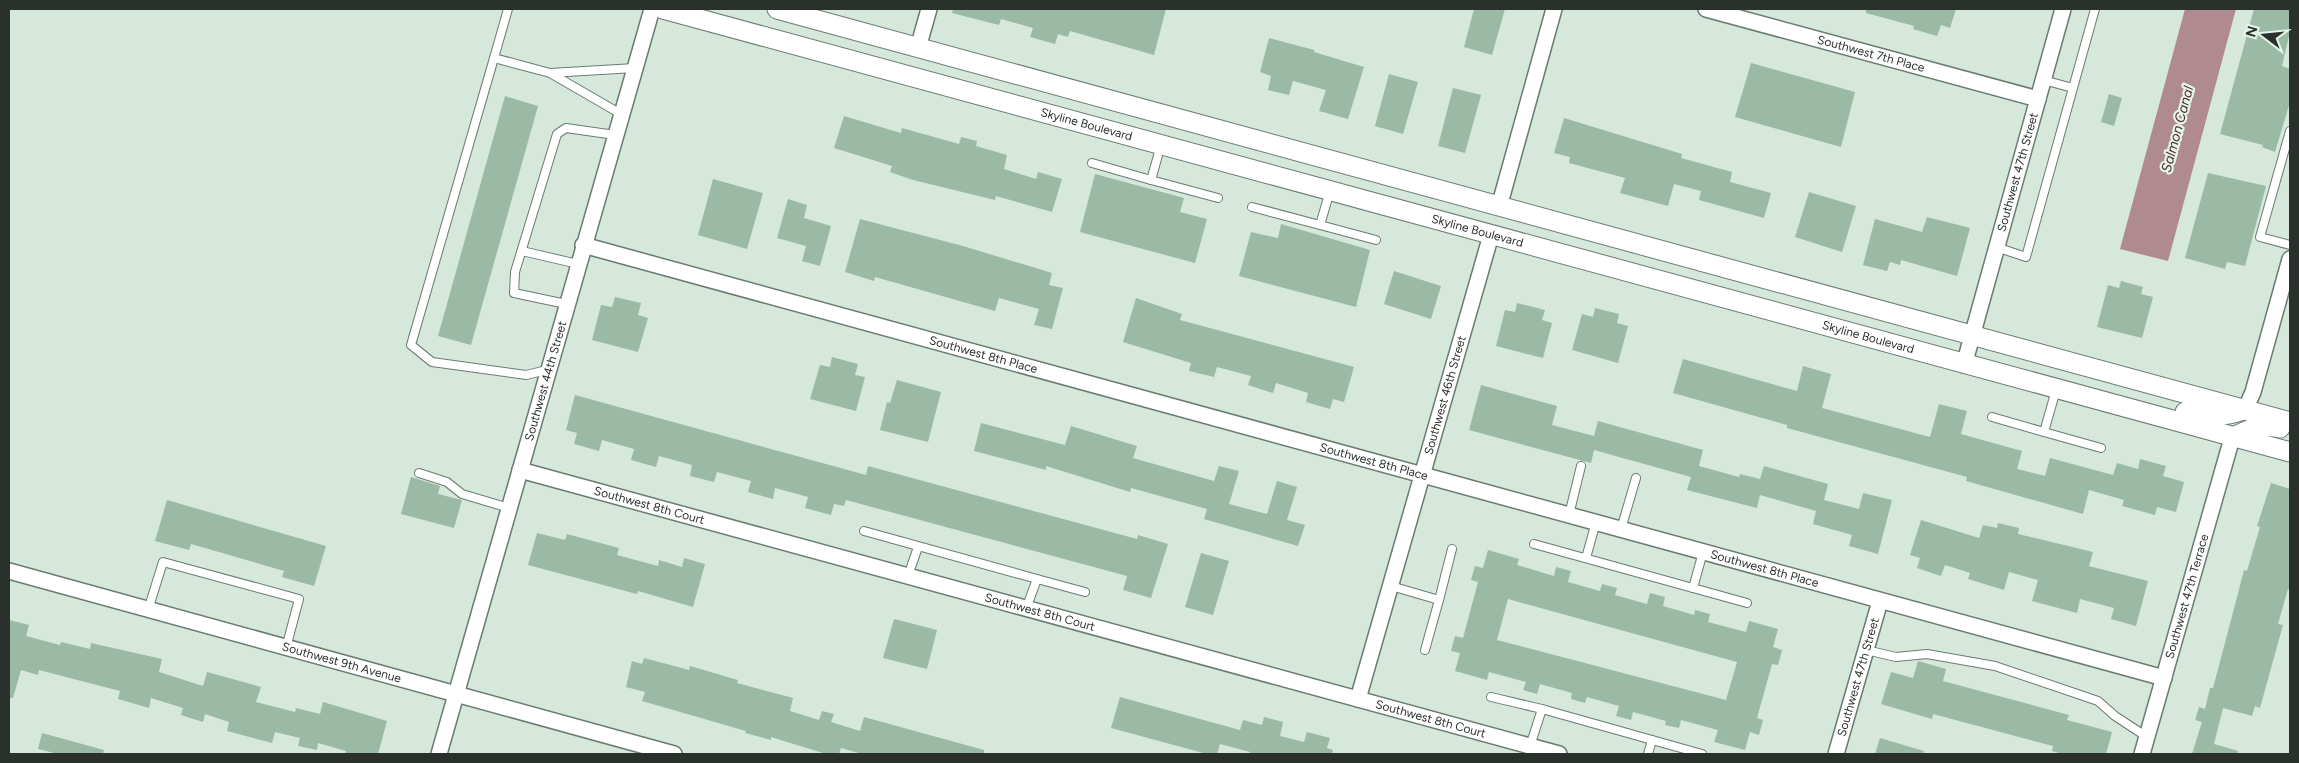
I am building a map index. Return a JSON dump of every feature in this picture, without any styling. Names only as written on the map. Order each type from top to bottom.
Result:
[{"type":"street","name":"Southwest 44th Street","points":[[439,754],[547,370],[652,9]]},
{"type":"street","name":"Skyline Boulevard","points":[[663,9],[2232,438],[2290,452]]},
{"type":"street","points":[[776,9],[2290,422]]},
{"type":"street","points":[[910,76],[929,9]]},
{"type":"street","points":[[1491,235],[1554,9]]},
{"type":"street","name":"Southwest 7th Place","points":[[1706,9],[2038,99]]},
{"type":"street","name":"Southwest 47th Street","points":[[1964,365],[2063,9]]},
{"type":"street","name":"Southwest 46th Street","points":[[1358,700],[1491,235]]},
{"type":"street","name":"Southwest 8th Place","points":[[584,245],[2164,678]]},
{"type":"street","points":[[2056,390],[2101,390],[2117,393],[2204,418],[2227,416],[2245,410],[2253,392],[2290,259]]},
{"type":"street","points":[[2232,438],[2247,429],[2262,425],[2290,430]]},
{"type":"street","name":"Southwest 47th Terrace","points":[[2142,754],[2232,438]]},
{"type":"street","name":"Southwest 8th Court","points":[[520,470],[1559,754]]},
{"type":"street","name":"Southwest 9th Avenue","points":[[9,571],[674,754]]},
{"type":"street","name":"Southwest 47th Street","points":[[1836,754],[1880,601]]},
{"type":"lane","points":[[508,9],[411,345],[432,362],[526,375],[547,370]]},
{"type":"lane","points":[[1996,247],[2026,257],[2094,9]]},
{"type":"lane","points":[[494,58],[550,73],[622,114]]},
{"type":"lane","points":[[550,73],[634,68]]},
{"type":"lane","points":[[2043,80],[2073,88]]},
{"type":"lane","points":[[566,304],[514,293],[515,272],[557,134],[566,128],[615,135]]},
{"type":"lane","points":[[2290,131],[2260,237],[2290,245]]},
{"type":"lane","points":[[1150,180],[1161,145]]},
{"type":"lane","points":[[1092,163],[1218,198]]},
{"type":"lane","points":[[1320,225],[1330,191]]},
{"type":"lane","points":[[1252,207],[1376,240]]},
{"type":"lane","points":[[522,251],[578,264]]},
{"type":"lane","points":[[2044,432],[2056,390]]},
{"type":"lane","points":[[1992,417],[2101,448]]},
{"type":"lane","points":[[1568,515],[1581,466]]},
{"type":"lane","points":[[419,473],[447,482],[462,494],[509,508]]},
{"type":"lane","points":[[1621,529],[1636,478]]},
{"type":"lane","points":[[1586,558],[1596,522]]},
{"type":"lane","points":[[864,531],[1085,592]]},
{"type":"lane","points":[[1534,544],[1747,603]]},
{"type":"lane","points":[[908,576],[918,547]]},
{"type":"lane","points":[[1425,650],[1452,549]]},
{"type":"lane","points":[[1692,588],[1703,552]]},
{"type":"lane","points":[[148,610],[163,562],[299,599],[286,648]]},
{"type":"lane","points":[[1026,609],[1037,579]]},
{"type":"lane","points":[[1391,586],[1439,600]]},
{"type":"lane","points":[[1866,650],[1896,657],[1927,654],[1994,666],[2098,701],[2115,716],[2147,737]]},
{"type":"lane","points":[[1491,696],[1702,754]]},
{"type":"lane","points":[[1530,746],[1542,709]]},
{"type":"lane","points":[[1648,754],[1652,740]]},
{"type":"water","name":"Salmon Canal","points":[[2185,9],[2236,9],[2168,261],[2120,249]]},
{"type":"building","points":[[953,9],[1166,9],[1154,55],[1070,31],[1068,37],[1058,34],[1055,44],[1030,37],[1033,28],[1001,19],[999,25],[952,13]]},
{"type":"building","points":[[1474,9],[1505,9],[1492,55],[1464,47]]},
{"type":"building","points":[[1866,9],[1956,9],[1950,28],[1941,25],[1937,36],[1913,29],[1914,26],[1866,13]]},
{"type":"building","points":[[2254,9],[2290,9],[2290,32],[2282,66],[2290,69],[2290,102],[2275,152],[2262,147],[2263,145],[2220,134]]},
{"type":"building","points":[[1269,38],[1314,50],[1314,52],[1364,67],[1348,119],[1319,111],[1326,90],[1293,81],[1289,95],[1268,90],[1271,76],[1260,72]]},
{"type":"building","points":[[1751,63],[1855,92],[1841,147],[1735,117]]},
{"type":"building","points":[[1389,74],[1418,82],[1403,134],[1375,126]]},
{"type":"building","points":[[1453,88],[1481,95],[1465,153],[1438,146]]},
{"type":"building","points":[[2109,94],[2122,98],[2114,126],[2101,122]]},
{"type":"building","points":[[505,96],[538,106],[471,345],[438,336]]},
{"type":"building","points":[[844,116],[901,133],[902,128],[959,144],[961,137],[977,141],[976,146],[1007,155],[1004,169],[1036,179],[1038,172],[1062,179],[1052,212],[996,196],[995,200],[913,180],[890,172],[892,166],[834,148]]},
{"type":"building","points":[[1564,118],[1682,154],[1681,158],[1732,172],[1730,182],[1771,193],[1764,218],[1699,200],[1701,191],[1674,184],[1668,206],[1620,193],[1625,178],[1569,163],[1570,157],[1554,153]]},
{"type":"building","points":[[2208,173],[2266,186],[2245,266],[2227,262],[2225,269],[2185,258]]},
{"type":"building","points":[[1095,174],[1184,198],[1180,212],[1207,219],[1195,263],[1080,232]]},
{"type":"building","points":[[713,179],[763,193],[747,249],[698,235]]},
{"type":"building","points":[[1809,192],[1856,206],[1842,252],[1795,237]]},
{"type":"building","points":[[788,199],[807,205],[804,218],[831,226],[820,266],[802,261],[806,246],[777,238]]},
{"type":"building","points":[[1927,217],[1970,228],[1957,276],[1901,260],[1900,265],[1890,262],[1887,271],[1863,265],[1875,219],[1922,232]]},
{"type":"building","points":[[860,219],[963,246],[1052,273],[1049,285],[1063,288],[1052,329],[1034,325],[1039,309],[999,298],[995,311],[875,277],[874,281],[845,272]]},
{"type":"building","points":[[1281,224],[1370,250],[1356,307],[1239,276],[1251,232],[1278,238]]},
{"type":"building","points":[[1394,271],[1441,286],[1431,319],[1384,304]]},
{"type":"building","points":[[2121,281],[2143,287],[2141,294],[2153,297],[2142,338],[2097,327],[2108,285],[2119,288]]},
{"type":"building","points":[[615,297],[641,303],[638,315],[648,318],[638,352],[592,340],[601,305],[612,307]]},
{"type":"building","points":[[1136,298],[1182,314],[1180,320],[1354,367],[1344,402],[1333,399],[1330,409],[1306,402],[1308,393],[1276,383],[1273,393],[1248,385],[1251,376],[1217,367],[1214,377],[1189,371],[1191,363],[1123,342]]},
{"type":"building","points":[[1517,303],[1545,310],[1542,320],[1552,323],[1543,358],[1496,346],[1505,310],[1515,312]]},
{"type":"building","points":[[1595,308],[1619,314],[1617,323],[1628,326],[1618,363],[1572,350],[1582,314],[1593,317]]},
{"type":"building","points":[[832,357],[858,364],[855,375],[865,377],[856,411],[810,399],[820,365],[830,367]]},
{"type":"building","points":[[1683,359],[1797,391],[1803,366],[1831,374],[1822,408],[1930,437],[1939,404],[1967,411],[1961,434],[2022,451],[2017,469],[2045,476],[2050,458],[2113,475],[2117,463],[2138,469],[2140,459],[2166,466],[2163,476],[2184,482],[2176,512],[2157,507],[2155,515],[2122,506],[2124,500],[2089,490],[2083,514],[1966,481],[1967,477],[1787,428],[1787,425],[1673,393]]},
{"type":"building","points":[[897,380],[941,392],[928,442],[880,430],[887,402],[890,403]]},
{"type":"building","points":[[1481,385],[1557,406],[1552,425],[1594,436],[1598,421],[1703,450],[1699,466],[1739,477],[1740,474],[1760,479],[1764,466],[1828,484],[1824,500],[1859,509],[1863,493],[1892,500],[1878,554],[1849,546],[1852,535],[1813,524],[1816,511],[1760,495],[1757,508],[1687,490],[1691,477],[1594,450],[1591,463],[1469,430]]},
{"type":"building","points":[[575,395],[866,475],[868,466],[1137,539],[1138,535],[1168,544],[1151,598],[1123,590],[1127,576],[846,500],[844,506],[834,504],[831,515],[805,508],[808,497],[775,488],[773,499],[748,492],[751,481],[717,472],[714,482],[690,476],[692,465],[659,456],[656,467],[631,460],[634,449],[602,440],[599,451],[574,444],[577,433],[566,430]]},
{"type":"building","points":[[981,423],[1065,445],[1071,426],[1137,446],[1133,458],[1214,481],[1219,466],[1239,471],[1229,504],[1267,514],[1277,481],[1297,487],[1287,520],[1305,525],[1298,546],[1204,519],[1207,509],[1131,488],[1130,492],[1046,466],[1046,470],[974,451]]},
{"type":"building","points":[[411,477],[440,486],[438,494],[462,500],[454,528],[401,514]]},
{"type":"building","points":[[2271,483],[2290,489],[2290,590],[2288,589],[2278,624],[2283,625],[2260,708],[2255,706],[2252,716],[2223,708],[2214,744],[2238,751],[2237,754],[2192,754],[2202,722],[2195,720],[2199,707],[2205,709],[2210,688],[2213,688],[2244,570],[2247,571],[2260,527],[2257,526]]},
{"type":"building","points":[[167,500],[326,546],[314,586],[282,577],[284,571],[191,544],[189,550],[155,541]]},
{"type":"building","points":[[1921,520],[1979,538],[1983,525],[1997,528],[1998,523],[2019,528],[2018,534],[2093,552],[2089,566],[2148,581],[2136,626],[2111,619],[2114,608],[2080,599],[2077,613],[2032,601],[2038,580],[2009,572],[2004,590],[1968,579],[1970,573],[1945,565],[1941,576],[1917,568],[1920,558],[1910,555]]},
{"type":"building","points":[[537,533],[565,540],[567,534],[619,548],[617,555],[658,566],[659,560],[682,567],[684,558],[705,564],[693,607],[638,591],[637,594],[528,565]]},
{"type":"building","points":[[1488,550],[1519,559],[1517,565],[1554,576],[1556,567],[1571,571],[1568,582],[1600,591],[1602,584],[1617,588],[1615,595],[1647,604],[1650,593],[1665,597],[1663,606],[1694,615],[1695,610],[1710,614],[1708,622],[1746,632],[1749,621],[1778,629],[1773,647],[1782,650],[1778,665],[1772,664],[1757,718],[1763,720],[1759,735],[1750,732],[1745,750],[1714,742],[1718,730],[1681,720],[1679,728],[1665,725],[1666,721],[1633,712],[1631,720],[1616,716],[1619,706],[1587,697],[1585,703],[1571,699],[1572,693],[1540,684],[1537,694],[1523,690],[1526,682],[1489,672],[1487,680],[1455,671],[1460,653],[1451,651],[1455,636],[1463,638],[1478,582],[1471,580],[1475,566],[1483,568]],"holes":[[[1508,599],[1737,662],[1726,700],[1497,640]]]},
{"type":"building","points":[[1201,553],[1229,561],[1213,615],[1185,607]]},
{"type":"building","points":[[894,619],[937,630],[927,669],[883,658]]},
{"type":"building","points":[[9,620],[29,625],[26,636],[60,645],[61,642],[90,649],[91,643],[162,659],[159,672],[203,686],[207,672],[261,687],[256,702],[295,712],[296,708],[320,714],[323,702],[387,721],[378,754],[345,754],[346,751],[318,743],[317,750],[298,746],[300,738],[275,732],[272,743],[227,731],[229,722],[205,714],[203,722],[181,715],[183,708],[151,698],[149,708],[118,699],[120,691],[39,670],[38,675],[21,670],[13,698],[9,698]]},
{"type":"building","points":[[644,658],[689,670],[690,666],[738,680],[737,683],[793,698],[790,711],[819,720],[822,711],[834,714],[831,722],[860,731],[864,717],[984,750],[984,754],[862,754],[841,748],[839,754],[826,754],[771,737],[771,740],[745,733],[746,731],[642,701],[645,692],[626,687],[632,661],[642,664]]},
{"type":"building","points":[[1918,661],[1946,669],[1943,681],[2069,715],[2067,720],[2112,732],[2106,754],[2063,754],[2052,751],[2053,746],[1933,714],[1932,719],[1881,704],[1891,672],[1913,678]]},
{"type":"building","points":[[1120,697],[1240,730],[1243,720],[1262,725],[1264,717],[1283,722],[1280,736],[1304,742],[1307,732],[1330,738],[1327,748],[1333,750],[1332,754],[1249,754],[1250,752],[1220,744],[1217,754],[1207,754],[1111,728]]},
{"type":"building","points":[[42,733],[104,750],[103,754],[58,754],[38,749]]},
{"type":"building","points":[[1880,738],[1924,751],[1923,754],[1875,754]]}]
